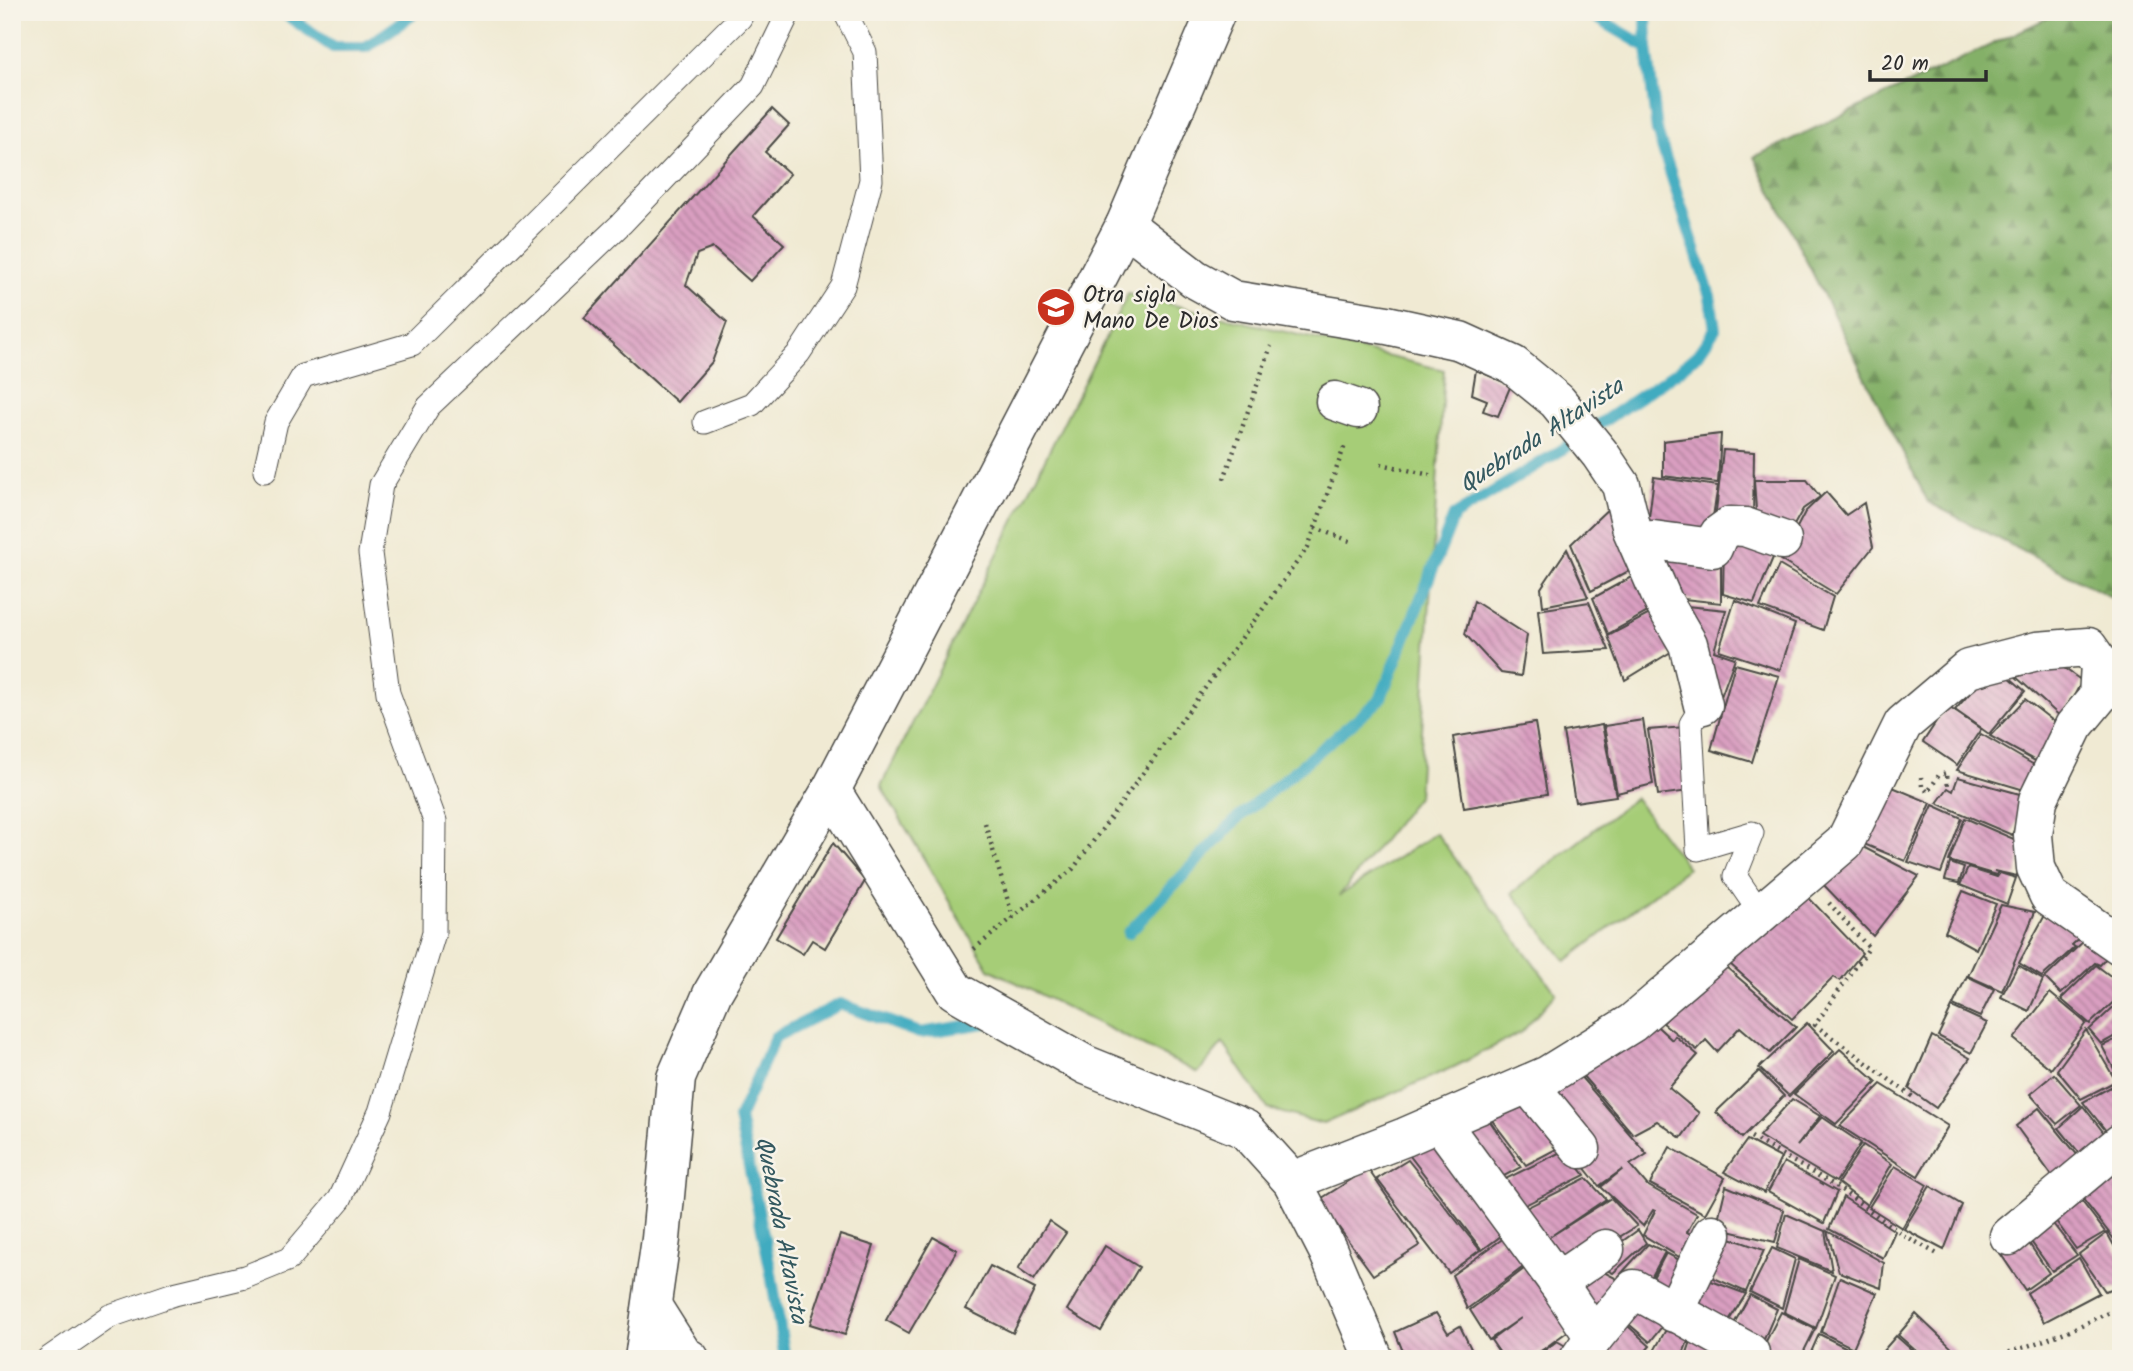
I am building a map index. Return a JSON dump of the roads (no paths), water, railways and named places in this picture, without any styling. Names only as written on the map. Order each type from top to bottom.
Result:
[{"type":"street","points":[[644,1359],[676,1079],[713,992],[831,790],[1125,225],[1216,12]]},
{"type":"street","points":[[1125,225],[1195,279],[1233,300],[1387,325],[1460,341],[1513,365],[1558,401],[1621,485],[1632,530],[1663,601],[1688,644],[1703,705]]},
{"type":"street","points":[[1638,543],[1653,540],[1713,548],[1719,534],[1730,526],[1745,527],[1782,540]]},
{"type":"street","points":[[1292,1181],[1440,1122],[1548,1075],[1632,1023],[1845,842],[1903,724],[1968,669],[2037,651],[2088,647],[2100,664],[2098,697],[2074,726],[2038,800],[2033,835],[2036,869],[2049,896],[2121,946]]},
{"type":"street","points":[[831,790],[955,991],[1086,1065],[1245,1129],[1292,1181],[1328,1251],[1374,1359]]},
{"type":"street","points":[[1528,1084],[1581,1149]]},
{"type":"street","points":[[1440,1122],[1556,1282],[1586,1348],[1634,1289],[1750,1353]]},
{"type":"street","points":[[2009,1236],[2121,1143]]},
{"type":"street","points":[[1674,1313],[1712,1234]]},
{"type":"street","points":[[1556,1282],[1605,1249]]},
{"type":"street","points":[[652,1306],[682,1355],[690,1359]]},
{"type":"lane","points":[[265,471],[276,422],[303,376],[412,344],[740,18],[743,12]]},
{"type":"lane","points":[[48,1359],[110,1315],[174,1294],[245,1277],[289,1259],[340,1199],[380,1112],[434,933],[435,821],[388,693],[370,553],[381,485],[428,407],[621,223],[753,86],[789,12]]},
{"type":"lane","points":[[705,422],[752,404],[799,353],[843,286],[871,180],[865,52],[845,12]]},
{"type":"lane","points":[[1703,705],[1692,724],[1691,755],[1698,849],[1752,833],[1735,876],[1760,914]]},
{"type":"waterway","points":[[282,12],[333,47],[366,47],[413,12]]},
{"type":"waterway","points":[[1587,12],[1647,47]]},
{"type":"waterway","name":"Quebrada Altavista","points":[[1128,933],[1237,819],[1380,700],[1454,516],[1555,454],[1678,371],[1698,354],[1715,329],[1710,296],[1657,131],[1647,47],[1646,12]]},
{"type":"waterway","name":"Quebrada Altavista","points":[[785,1359],[770,1267],[739,1118],[775,1037],[840,1004],[920,1033],[991,1022]]},
{"type":"place","name":"Otra sigla Mano De Dios","points":[[1056,307]]}]
